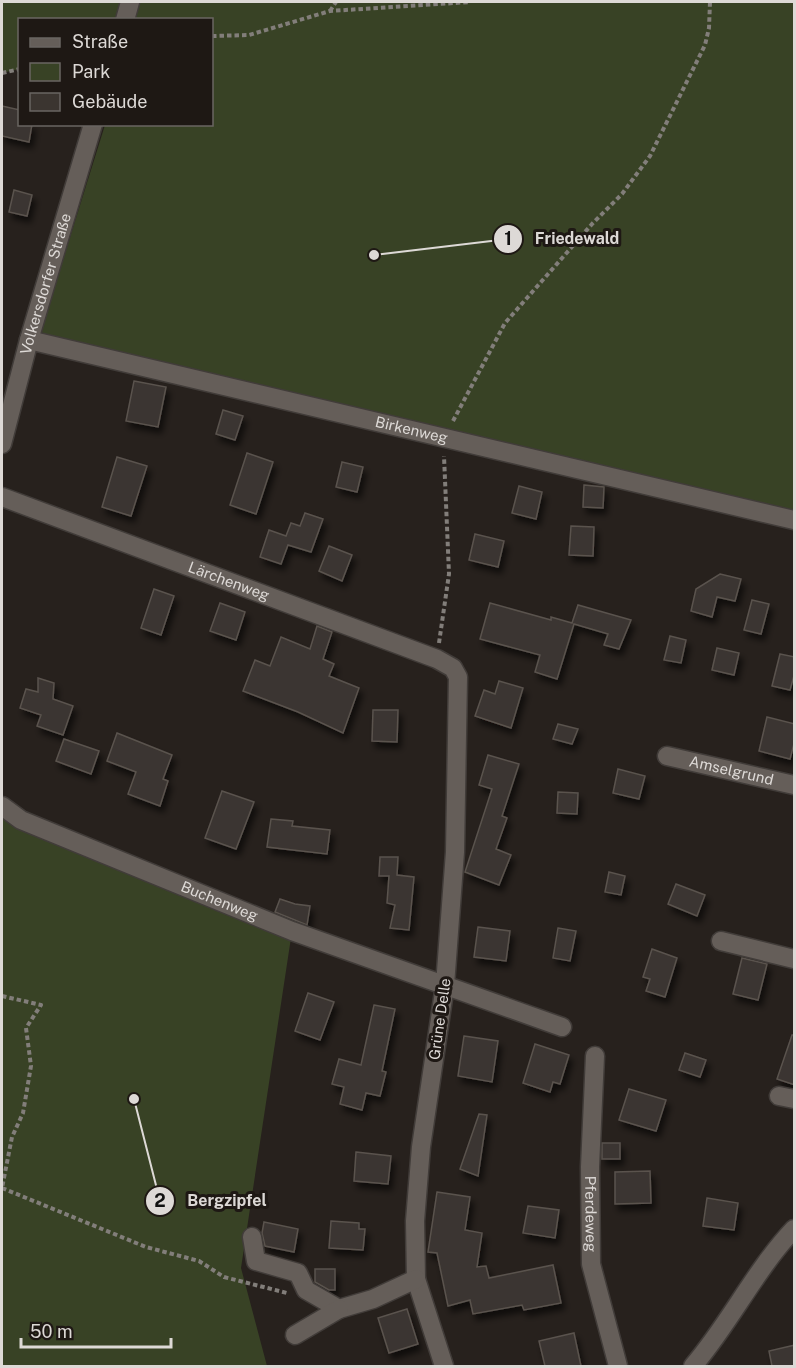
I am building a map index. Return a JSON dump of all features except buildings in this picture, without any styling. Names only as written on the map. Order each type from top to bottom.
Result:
[{"type":"street","points":[[125,18],[130,2]]},
{"type":"street","name":"Volkersdorfer Straße","points":[[2,444],[29,340],[92,126]]},
{"type":"street","name":"Birkenweg","points":[[29,340],[795,520]]},
{"type":"street","name":"Lärchenweg","points":[[2,497],[445,664]]},
{"type":"street","name":"Grüne Delle","points":[[444,1366],[416,1279],[415,1221],[422,1147],[445,985],[455,852],[458,677],[445,664]]},
{"type":"street","name":"Amselgrund","points":[[667,756],[795,785]]},
{"type":"street","name":"Buchenweg","points":[[2,806],[21,820],[292,931],[562,1027]]},
{"type":"street","points":[[721,941],[795,959]]},
{"type":"street","name":"Pferdeweg","points":[[595,1056],[590,1167],[591,1264],[618,1366]]},
{"type":"street","points":[[693,1366],[707,1350],[776,1248],[795,1229]]},
{"type":"street","points":[[252,1237],[256,1261],[298,1273],[306,1290],[339,1309]]},
{"type":"street","points":[[295,1335],[339,1309],[373,1299],[416,1279]]},
{"type":"path","points":[[330,11],[336,2]]},
{"type":"path","points":[[213,36],[249,35],[330,11],[470,2]]},
{"type":"path","points":[[445,664],[449,574],[443,439],[505,323],[622,194],[650,156],[705,45],[709,28],[710,2]]},
{"type":"path","points":[[2,73],[18,69]]},
{"type":"path","points":[[2,996],[41,1005],[26,1028],[31,1066],[23,1113],[12,1137],[2,1188],[146,1247],[199,1261],[224,1277],[296,1295],[312,1294]]},
{"type":"green space","points":[[2,2],[794,2],[794,513],[38,340],[105,126],[213,126],[213,18],[18,18],[18,69],[2,73]]},
{"type":"green space","points":[[2,806],[292,931],[241,1268],[267,1366],[2,1366]]},
{"type":"place","name":"Friedewald","points":[[374,255]]},
{"type":"place","name":"Bergzipfel","points":[[134,1099]]}]
